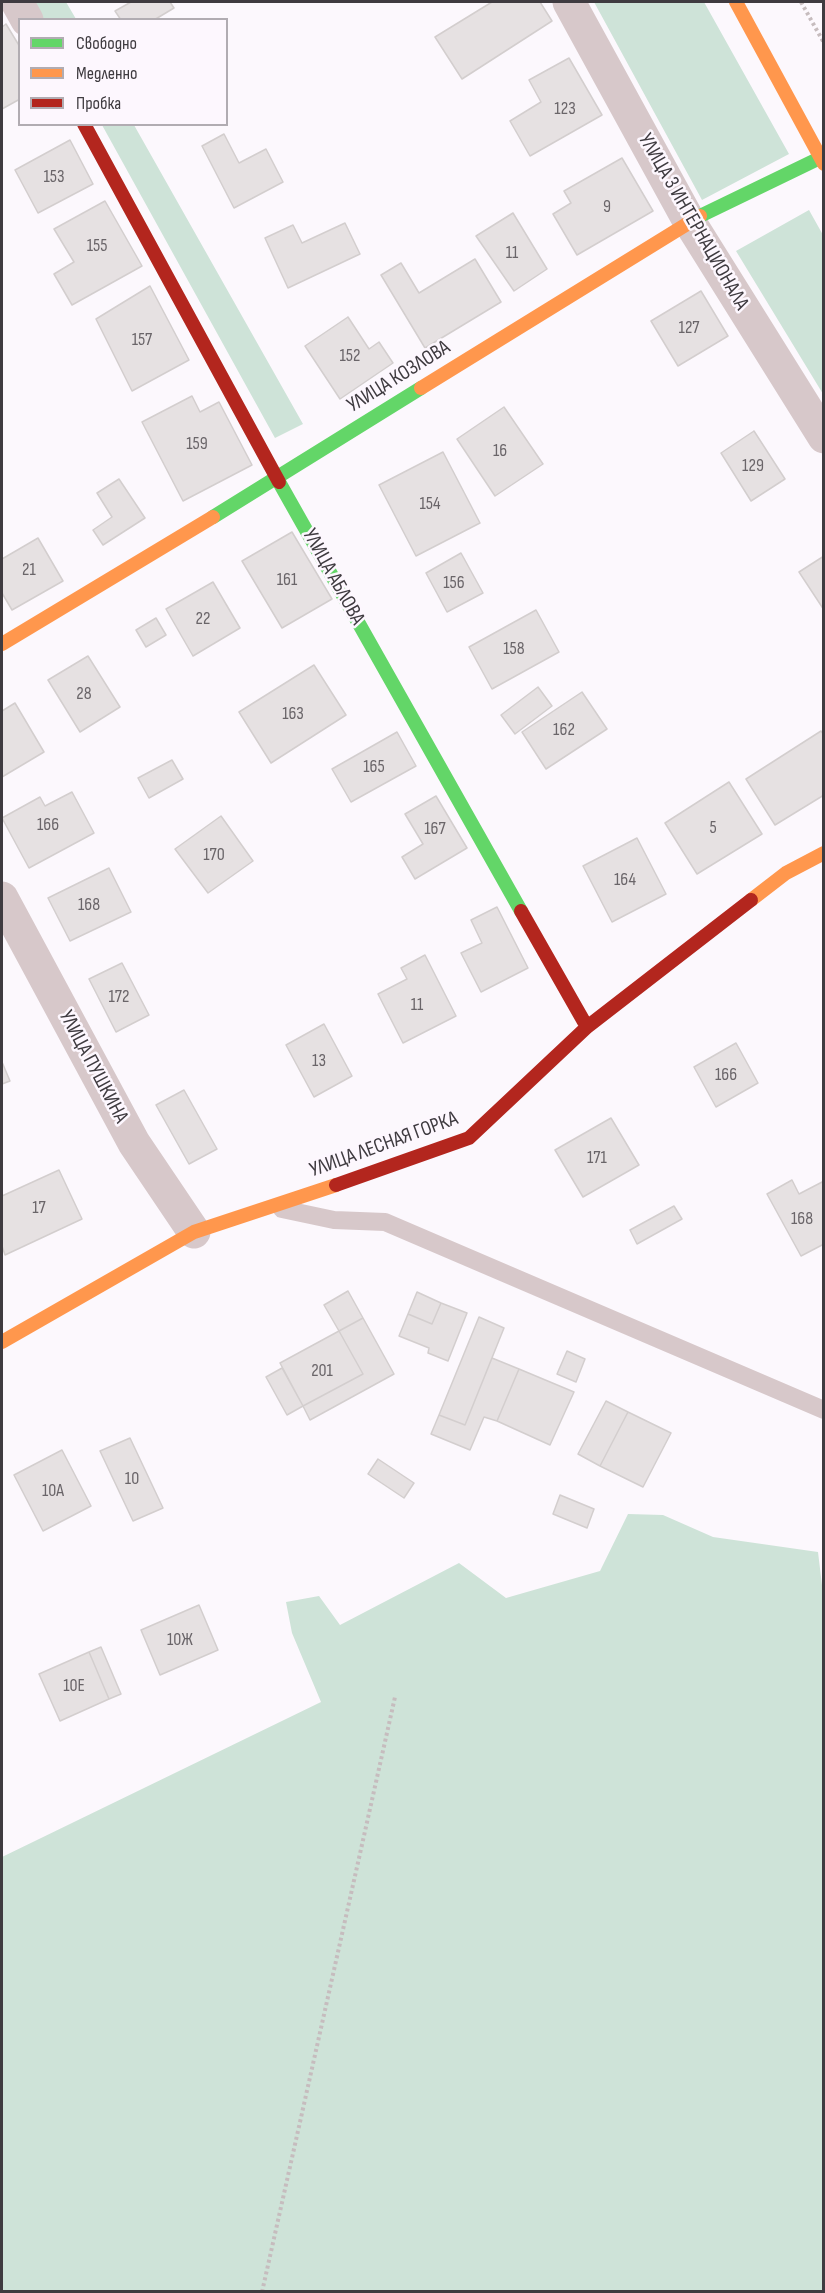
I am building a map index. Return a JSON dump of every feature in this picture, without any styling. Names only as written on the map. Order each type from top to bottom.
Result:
[{"type":"street","points":[[17,2],[26,18]]},
{"type":"street","name":"УЛИЦА 3 ИНТЕРНАЦИОНАЛА","points":[[569,2],[689,221],[824,437]]},
{"type":"street","points":[[736,2],[822,159]]},
{"type":"street","name":"УЛИЦА АБЛОВА","points":[[85,126],[277,478],[587,1027]]},
{"type":"street","name":"УЛИЦА КОЗЛОВА","points":[[2,644],[277,478],[689,221],[822,159]]},
{"type":"street","name":"УЛИЦА ЛЕСНАЯ ГОРКА","points":[[2,1342],[194,1232],[274,1207],[469,1138],[587,1027],[786,873],[824,853]]},
{"type":"street","name":"УЛИЦА ПУШКИНА","points":[[2,898],[134,1143],[194,1232]]},
{"type":"lane","points":[[274,1207],[334,1220],[386,1222],[824,1410]]},
{"type":"path","points":[[801,2],[824,43]]},
{"type":"path","points":[[262,2292],[395,1697]]},
{"type":"green space","points":[[33,2],[66,2],[75,18],[42,18]]},
{"type":"green space","points":[[594,2],[704,2],[789,154],[702,200]]},
{"type":"green space","points":[[103,126],[135,126],[303,424],[275,438]]},
{"type":"green space","points":[[809,210],[823,235],[823,394],[736,251]]},
{"type":"green space","points":[[628,1514],[663,1515],[713,1537],[818,1552],[824,1602],[823,2291],[2,2291],[2,1857],[321,1702],[292,1633],[286,1602],[319,1596],[340,1625],[459,1563],[506,1598],[600,1571]]},
{"type":"building","points":[[131,2],[170,2],[174,8],[157,18],[120,18],[115,11]]},
{"type":"building","points":[[492,2],[540,2],[552,21],[462,79],[435,37]]},
{"type":"building","points":[[6,24],[18,44],[18,100],[2,109],[2,27]]},
{"type":"building","points":[[569,58],[602,115],[530,156],[510,121],[541,102],[529,80]]},
{"type":"building","points":[[224,134],[239,163],[266,149],[283,182],[234,208],[202,146]]},
{"type":"building","points":[[70,140],[93,184],[38,213],[15,170]]},
{"type":"building","points":[[622,158],[653,211],[577,255],[553,214],[571,203],[564,191]]},
{"type":"building","points":[[105,201],[142,266],[72,305],[54,274],[74,262],[54,229]]},
{"type":"building","points":[[513,213],[547,269],[514,291],[476,236]]},
{"type":"building","points":[[345,223],[360,254],[288,288],[265,238],[293,225],[302,243]]},
{"type":"building","points":[[475,259],[501,302],[425,348],[381,275],[401,263],[419,293]]},
{"type":"building","points":[[150,286],[189,360],[132,391],[96,319]]},
{"type":"building","points":[[701,291],[728,336],[678,366],[651,321]]},
{"type":"building","points":[[348,317],[369,349],[379,342],[393,363],[340,399],[305,346]]},
{"type":"building","points":[[192,396],[200,412],[219,402],[252,465],[183,501],[142,422]]},
{"type":"building","points":[[504,407],[543,464],[495,496],[457,439]]},
{"type":"building","points":[[754,431],[785,479],[751,501],[721,453]]},
{"type":"building","points":[[443,452],[480,523],[416,556],[379,485]]},
{"type":"building","points":[[119,479],[145,518],[103,545],[93,530],[112,517],[97,493]]},
{"type":"building","points":[[292,532],[332,599],[282,628],[242,561]]},
{"type":"building","points":[[38,538],[63,581],[12,610],[2,593],[2,559]]},
{"type":"building","points":[[461,553],[483,593],[447,612],[426,573]]},
{"type":"building","points":[[824,556],[824,610],[799,572]]},
{"type":"building","points":[[213,582],[240,628],[193,656],[166,609]]},
{"type":"building","points":[[536,610],[559,652],[492,689],[469,647]]},
{"type":"building","points":[[156,618],[166,635],[146,647],[136,630]]},
{"type":"building","points":[[88,656],[120,707],[80,732],[48,680]]},
{"type":"building","points":[[314,665],[346,715],[271,763],[239,712]]},
{"type":"building","points":[[538,687],[552,706],[515,734],[501,715]]},
{"type":"building","points":[[582,692],[607,729],[546,769],[522,732]]},
{"type":"building","points":[[15,703],[44,752],[2,777],[2,711]]},
{"type":"building","points":[[821,731],[824,735],[824,795],[775,825],[746,779]]},
{"type":"building","points":[[397,732],[416,766],[351,802],[332,769]]},
{"type":"building","points":[[172,760],[183,779],[149,798],[138,778]]},
{"type":"building","points":[[729,782],[762,834],[697,874],[665,823]]},
{"type":"building","points":[[72,792],[94,833],[29,868],[2,818],[40,797],[45,806]]},
{"type":"building","points":[[436,796],[467,848],[415,879],[402,857],[423,844],[405,814]]},
{"type":"building","points":[[221,816],[253,861],[208,893],[175,849]]},
{"type":"building","points":[[637,838],[666,894],[612,922],[583,866]]},
{"type":"building","points":[[109,868],[131,912],[70,941],[48,898]]},
{"type":"building","points":[[497,907],[528,968],[481,992],[461,953],[482,943],[471,920]]},
{"type":"building","points":[[425,955],[456,1016],[403,1043],[378,994],[407,979],[401,968]]},
{"type":"building","points":[[122,963],[149,1015],[116,1032],[89,979]]},
{"type":"building","points":[[324,1024],[352,1076],[314,1097],[286,1045]]},
{"type":"building","points":[[736,1043],[758,1083],[716,1107],[694,1067]]},
{"type":"building","points":[[2,1062],[10,1081],[2,1084]]},
{"type":"building","points":[[184,1090],[217,1149],[189,1164],[156,1105]]},
{"type":"building","points":[[611,1118],[639,1165],[583,1197],[555,1150]]},
{"type":"building","points":[[59,1170],[82,1219],[5,1255],[2,1246],[2,1196]]},
{"type":"building","points":[[792,1180],[799,1194],[824,1181],[824,1244],[801,1256],[767,1194]]},
{"type":"building","points":[[674,1206],[682,1219],[637,1244],[630,1230]]},
{"type":"building","points":[[348,1291],[363,1318],[339,1331],[324,1305]]},
{"type":"building","points":[[417,1292],[441,1303],[432,1324],[408,1314]]},
{"type":"building","points":[[441,1303],[467,1313],[448,1361],[428,1353],[429,1348],[399,1336],[408,1314],[432,1324]]},
{"type":"building","points":[[479,1317],[504,1328],[465,1425],[439,1415]]},
{"type":"building","points":[[363,1318],[394,1374],[310,1420],[303,1406],[363,1374],[339,1331]]},
{"type":"building","points":[[339,1331],[363,1374],[303,1406],[280,1363]]},
{"type":"building","points":[[567,1351],[585,1359],[576,1382],[557,1374]]},
{"type":"building","points":[[492,1358],[519,1369],[497,1421],[484,1417],[470,1450],[431,1434],[439,1415],[465,1425]]},
{"type":"building","points":[[282,1368],[303,1406],[287,1415],[266,1377]]},
{"type":"building","points":[[519,1369],[574,1392],[550,1445],[497,1421]]},
{"type":"building","points":[[606,1401],[628,1412],[600,1466],[578,1454]]},
{"type":"building","points":[[628,1412],[671,1433],[643,1487],[600,1466]]},
{"type":"building","points":[[130,1438],[163,1508],[133,1521],[100,1451]]},
{"type":"building","points":[[62,1450],[91,1506],[43,1531],[14,1475]]},
{"type":"building","points":[[378,1459],[414,1483],[404,1498],[368,1474]]},
{"type":"building","points":[[560,1495],[594,1509],[587,1528],[553,1514]]},
{"type":"building","points":[[199,1605],[218,1650],[160,1675],[141,1630]]},
{"type":"building","points":[[101,1647],[121,1694],[109,1699],[89,1652]]},
{"type":"building","points":[[89,1652],[109,1699],[60,1721],[39,1674]]},
{"type":"traffic: fast","points":[[700,216],[824,156]]},
{"type":"traffic: fast","points":[[213,517],[421,388]]},
{"type":"traffic: fast","points":[[279,482],[521,911]]},
{"type":"traffic: slow","points":[[736,2],[824,164]]},
{"type":"traffic: slow","points":[[421,388],[700,216]]},
{"type":"traffic: slow","points":[[2,644],[213,517]]},
{"type":"traffic: slow","points":[[751,900],[786,873],[824,853]]},
{"type":"traffic: slow","points":[[2,1342],[194,1232],[336,1185]]},
{"type":"traffic: jam","points":[[85,126],[279,482]]},
{"type":"traffic: jam","points":[[336,1185],[469,1138],[587,1027],[751,900]]},
{"type":"traffic: jam","points":[[521,911],[587,1027]]}]
